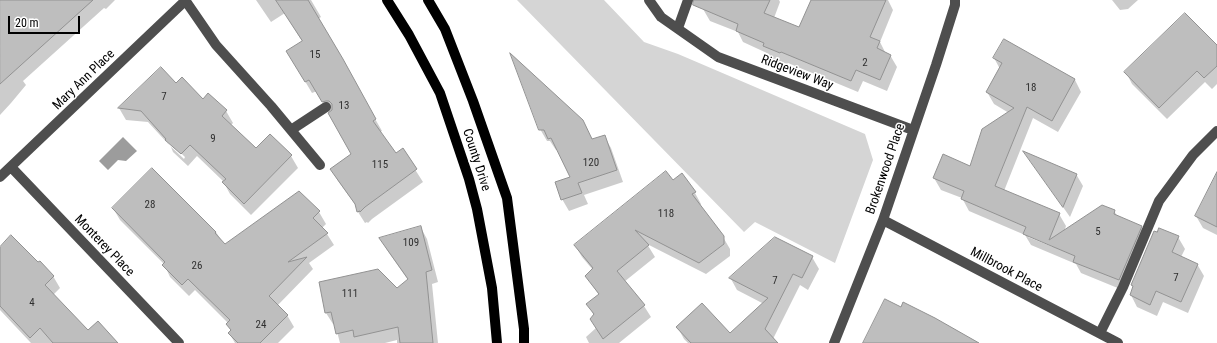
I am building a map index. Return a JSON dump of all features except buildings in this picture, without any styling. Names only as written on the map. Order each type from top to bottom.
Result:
[{"type":"main road","name":"County Drive","points":[[386,0],[409,35],[440,93],[478,209],[492,288],[497,343]]},
{"type":"main road","name":"County Drive","points":[[428,0],[445,30],[473,101],[507,198],[524,329],[524,343]]},
{"type":"street","name":"Mary Ann Place","points":[[0,177],[185,0],[216,45],[320,165]]},
{"type":"street","name":"Ridgeview Way","points":[[649,0],[661,17],[718,56],[913,130]]},
{"type":"street","points":[[678,28],[688,0]]},
{"type":"street","name":"Brokenwood Place","points":[[834,343],[883,220],[936,65],[955,5],[955,0]]},
{"type":"street","points":[[291,130],[326,107]]},
{"type":"street","points":[[1100,333],[1124,287],[1159,201],[1193,155],[1217,131]]},
{"type":"street","name":"Monterey Place","points":[[11,167],[179,343]]},
{"type":"street","name":"Millbrook Place","points":[[883,220],[1118,343]]},
{"type":"shaded area","points":[[517,0],[604,0],[644,42],[678,54],[865,134],[873,160],[835,263],[755,222],[744,232]]},
{"type":"shaded area","points":[[123,137],[137,151],[126,161],[118,160],[108,170],[99,161]]}]
